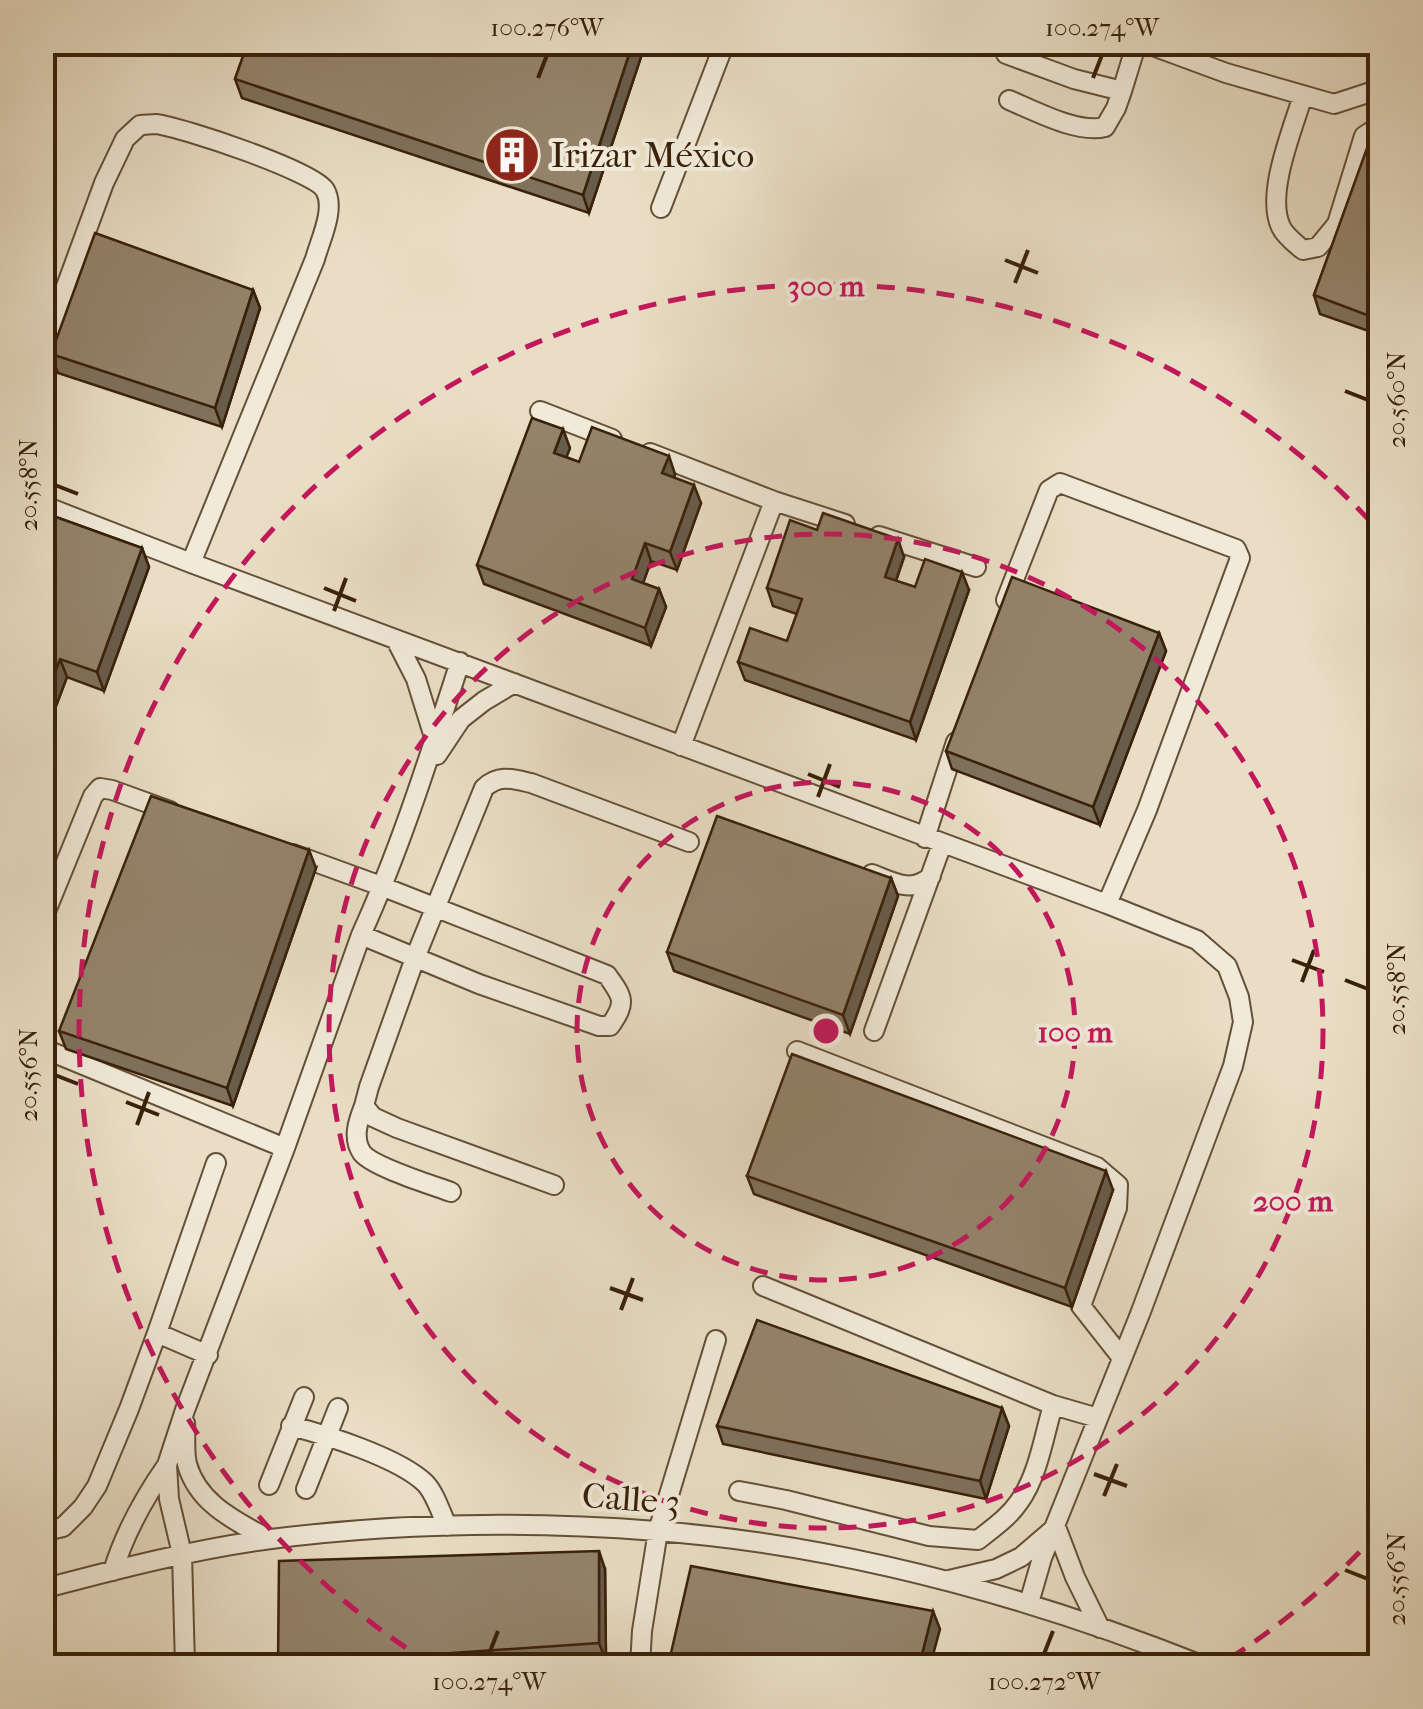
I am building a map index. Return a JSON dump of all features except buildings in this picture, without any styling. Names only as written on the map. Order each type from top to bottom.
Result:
[{"type":"street","points":[[661,208],[725,42]]},
{"type":"street","points":[[1009,100],[1093,130],[1105,127],[1140,42],[1226,73],[1334,104],[1380,89]]},
{"type":"street","points":[[1006,54],[1074,79],[1122,91]]},
{"type":"street","points":[[1303,95],[1276,206],[1282,230],[1303,250],[1318,246],[1337,224],[1364,136],[1380,126]]},
{"type":"street","points":[[42,352],[104,183],[125,139],[140,125],[157,124],[242,149],[313,179],[325,190],[328,210],[315,259],[190,563]]},
{"type":"street","points":[[540,412],[774,501],[976,567]]},
{"type":"street","points":[[998,621],[1048,490],[1060,484],[1236,549],[1240,558],[1147,810],[1107,904]]},
{"type":"street","points":[[681,746],[774,501]]},
{"type":"street","points":[[42,505],[1107,904],[1197,940],[1227,966],[1239,997],[1243,1022],[1233,1066],[1042,1558],[1029,1604]]},
{"type":"street","points":[[396,640],[416,679],[435,739]]},
{"type":"street","points":[[112,1570],[122,1540],[167,1465],[423,776],[460,662]]},
{"type":"street","points":[[423,776],[461,719],[514,683]]},
{"type":"street","points":[[874,1030],[930,876],[934,841],[962,724]]},
{"type":"street","points":[[451,1192],[374,1163],[362,1152],[356,1134],[415,958],[484,788],[493,780],[510,778],[531,783],[688,842]]},
{"type":"street","points":[[42,921],[93,796],[100,788],[184,816]]},
{"type":"street","points":[[274,848],[608,975],[621,994],[622,1004],[610,1026],[599,1026],[478,984],[361,935]]},
{"type":"street","points":[[849,866],[904,886],[922,884],[930,876]]},
{"type":"street","points":[[42,1048],[285,1148]]},
{"type":"street","points":[[797,1051],[1097,1166],[1118,1185],[1118,1208],[1082,1306],[1122,1358]]},
{"type":"street","points":[[364,1106],[373,1116],[396,1128],[554,1185]]},
{"type":"street","points":[[42,1532],[63,1526],[83,1507],[96,1486],[129,1409],[216,1163]]},
{"type":"street","points":[[763,1286],[1053,1405],[1098,1418]]},
{"type":"street","points":[[157,1333],[208,1355]]},
{"type":"street","points":[[640,1666],[658,1531],[716,1340]]},
{"type":"street","points":[[269,1485],[304,1396]]},
{"type":"street","points":[[739,1491],[928,1536],[978,1540],[1021,1500],[1053,1405]]},
{"type":"street","points":[[306,1489],[338,1408]]},
{"type":"street","points":[[185,1410],[187,1464],[197,1484],[214,1508],[268,1539]]},
{"type":"street","points":[[292,1426],[396,1463],[427,1485],[447,1526]]},
{"type":"street","points":[[167,1465],[182,1554],[185,1666]]},
{"type":"street","name":"Calle 3","points":[[42,1589],[182,1554],[330,1533],[447,1526],[658,1531],[786,1547],[944,1581],[1029,1604],[1198,1665]]},
{"type":"street","points":[[944,1581],[996,1569],[1021,1558],[1056,1527]]},
{"type":"street","points":[[1056,1527],[1100,1628]]},
{"type":"place","name":"Irizar México","points":[[512,155]]}]
